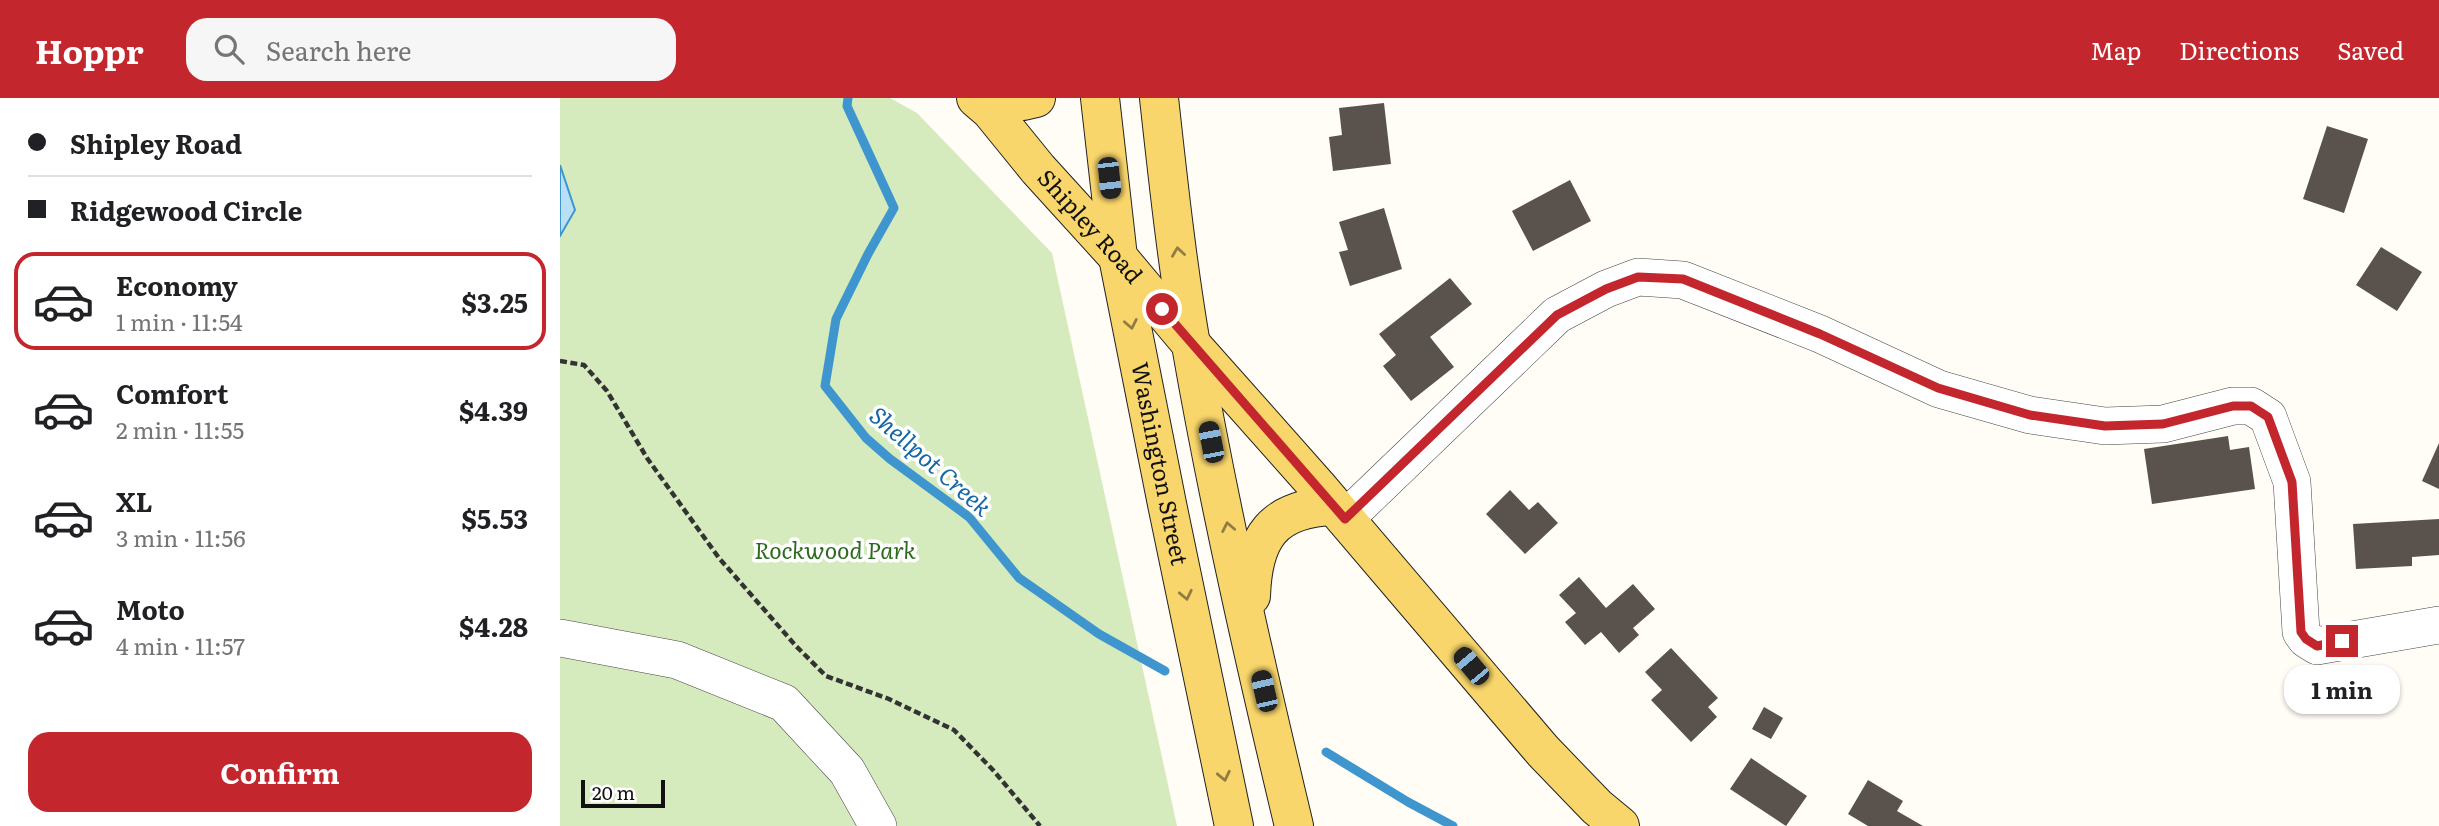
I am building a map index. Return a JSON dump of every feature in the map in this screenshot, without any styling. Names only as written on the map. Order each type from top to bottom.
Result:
[{"type":"main road","name":"Shipley Road","points":[[976,98],[990,110],[1038,169],[1340,512],[1543,751],[1597,807],[1620,826]]},
{"type":"main road","points":[[992,98],[1023,101],[1036,98]]},
{"type":"main road","name":"Washington Street","points":[[1100,98],[1118,257],[1234,826]]},
{"type":"main road","points":[[1159,98],[1191,344],[1294,826]]},
{"type":"main road","points":[[1254,645],[1252,570],[1260,542],[1277,524],[1296,513],[1315,507],[1340,512]]},
{"type":"street","points":[[1340,512],[1557,315],[1606,289],[1638,277],[1683,279],[1820,334],[1938,388],[2030,415],[2105,426],[2163,424],[2233,406],[2251,406],[2268,417],[2292,482],[2301,632],[2306,639],[2317,646],[2439,625]]},
{"type":"street","points":[[560,638],[677,660],[784,703],[847,771],[878,826]]},
{"type":"path","points":[[560,361],[584,365],[607,391],[648,458],[719,558],[826,676],[889,699],[954,730],[993,770],[1040,826]]},
{"type":"green space","name":"Rockwood Park","points":[[560,98],[890,98],[917,113],[1052,253],[1177,826],[560,826]]},
{"type":"water","points":[[560,165],[575,210],[560,236]]},
{"type":"building","points":[[1384,103],[1391,164],[1333,171],[1329,137],[1342,135],[1339,108]]},
{"type":"building","points":[[2327,126],[2368,139],[2344,213],[2303,199]]},
{"type":"building","points":[[1570,180],[1591,221],[1533,251],[1512,211]]},
{"type":"building","points":[[1384,208],[1402,269],[1350,286],[1339,252],[1348,250],[1339,222]]},
{"type":"building","points":[[2381,247],[2422,272],[2397,311],[2356,285]]},
{"type":"building","points":[[1450,278],[1472,304],[1430,337],[1454,367],[1411,401],[1383,366],[1396,355],[1379,334]]},
{"type":"building","points":[[2228,436],[2230,450],[2249,447],[2255,489],[2152,504],[2144,449]]},
{"type":"building","points":[[2439,443],[2439,489],[2422,481]]},
{"type":"building","points":[[1510,490],[1529,510],[1538,502],[1558,523],[1525,554],[1486,514]]},
{"type":"building","points":[[2439,519],[2439,555],[2412,557],[2412,566],[2356,569],[2353,524]]},
{"type":"building","points":[[1579,577],[1606,608],[1633,584],[1655,609],[1633,628],[1639,635],[1619,653],[1601,632],[1585,645],[1565,622],[1576,613],[1559,595]]},
{"type":"building","points":[[1671,648],[1718,698],[1708,707],[1717,717],[1691,742],[1651,700],[1662,690],[1645,672]]},
{"type":"building","points":[[1764,707],[1783,718],[1771,739],[1752,729]]},
{"type":"building","points":[[1751,758],[1807,796],[1786,826],[1730,789]]},
{"type":"building","points":[[1868,780],[1903,801],[1897,811],[1923,826],[1868,826],[1848,814]]},
{"type":"waterway","name":"Shellpot Creek","points":[[848,98],[847,106],[894,208],[836,319],[825,386],[866,438],[969,517],[1019,578],[1099,634],[1165,671]]},
{"type":"waterway","name":"Shellpot Creek","points":[[1326,752],[1453,826]]},
{"type":"route","points":[[1162,309],[1345,519],[1557,315],[1606,289],[1638,277],[1683,279],[1820,334],[1938,388],[2030,415],[2105,426],[2163,424],[2233,406],[2251,406],[2268,417],[2292,482],[2301,632],[2317,646],[2342,641]]}]
